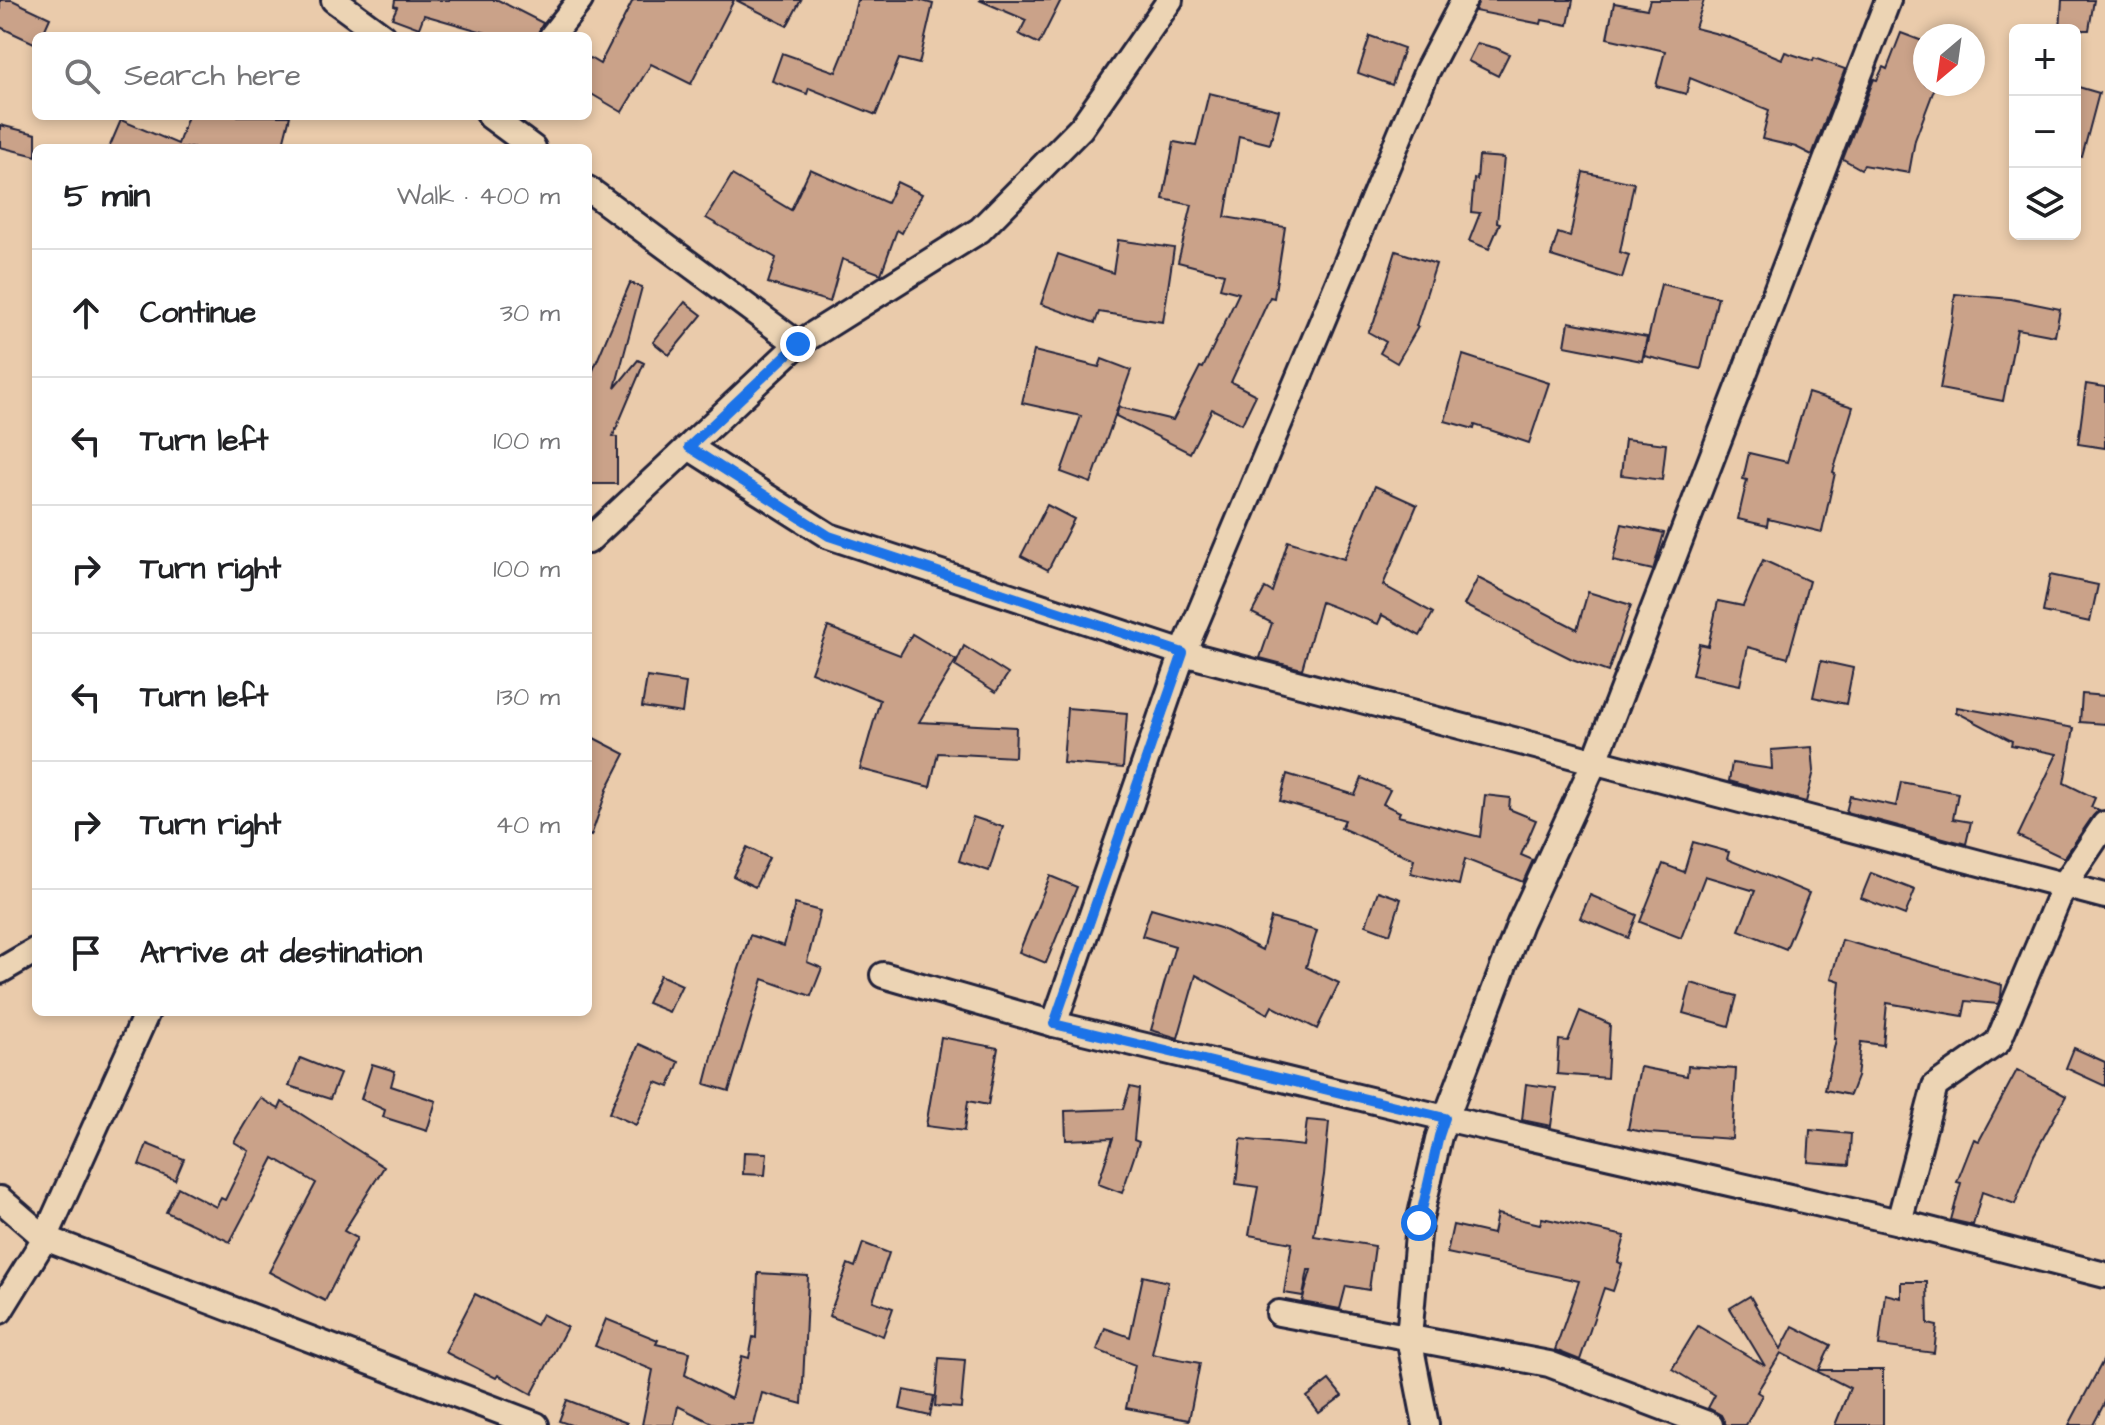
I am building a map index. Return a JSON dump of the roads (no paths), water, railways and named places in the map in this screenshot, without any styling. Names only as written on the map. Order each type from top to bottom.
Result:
[{"type":"street","points":[[334,0],[378,32]]},
{"type":"street","points":[[555,32],[580,0]]},
{"type":"street","points":[[592,537],[798,344],[980,230],[1081,128],[1170,0]]},
{"type":"street","points":[[1054,1024],[1183,653],[1427,71],[1464,0]]},
{"type":"street","points":[[1426,1425],[1409,1338],[1419,1223],[1439,1136],[1520,923],[1595,761],[1888,0]]},
{"type":"street","points":[[495,120],[528,144]]},
{"type":"street","points":[[592,192],[798,344]]},
{"type":"street","points":[[689,447],[829,536],[1183,653],[2105,896]]},
{"type":"street","points":[[1899,1222],[1935,1086],[1998,1042],[2064,885],[2105,824]]},
{"type":"street","points":[[0,971],[32,952]]},
{"type":"street","points":[[883,975],[1054,1024],[1899,1222],[2105,1275]]},
{"type":"street","points":[[0,1311],[45,1238],[145,1016]]},
{"type":"street","points":[[0,1199],[45,1238],[536,1425]]},
{"type":"street","points":[[1279,1313],[1549,1364],[1710,1425]]}]
